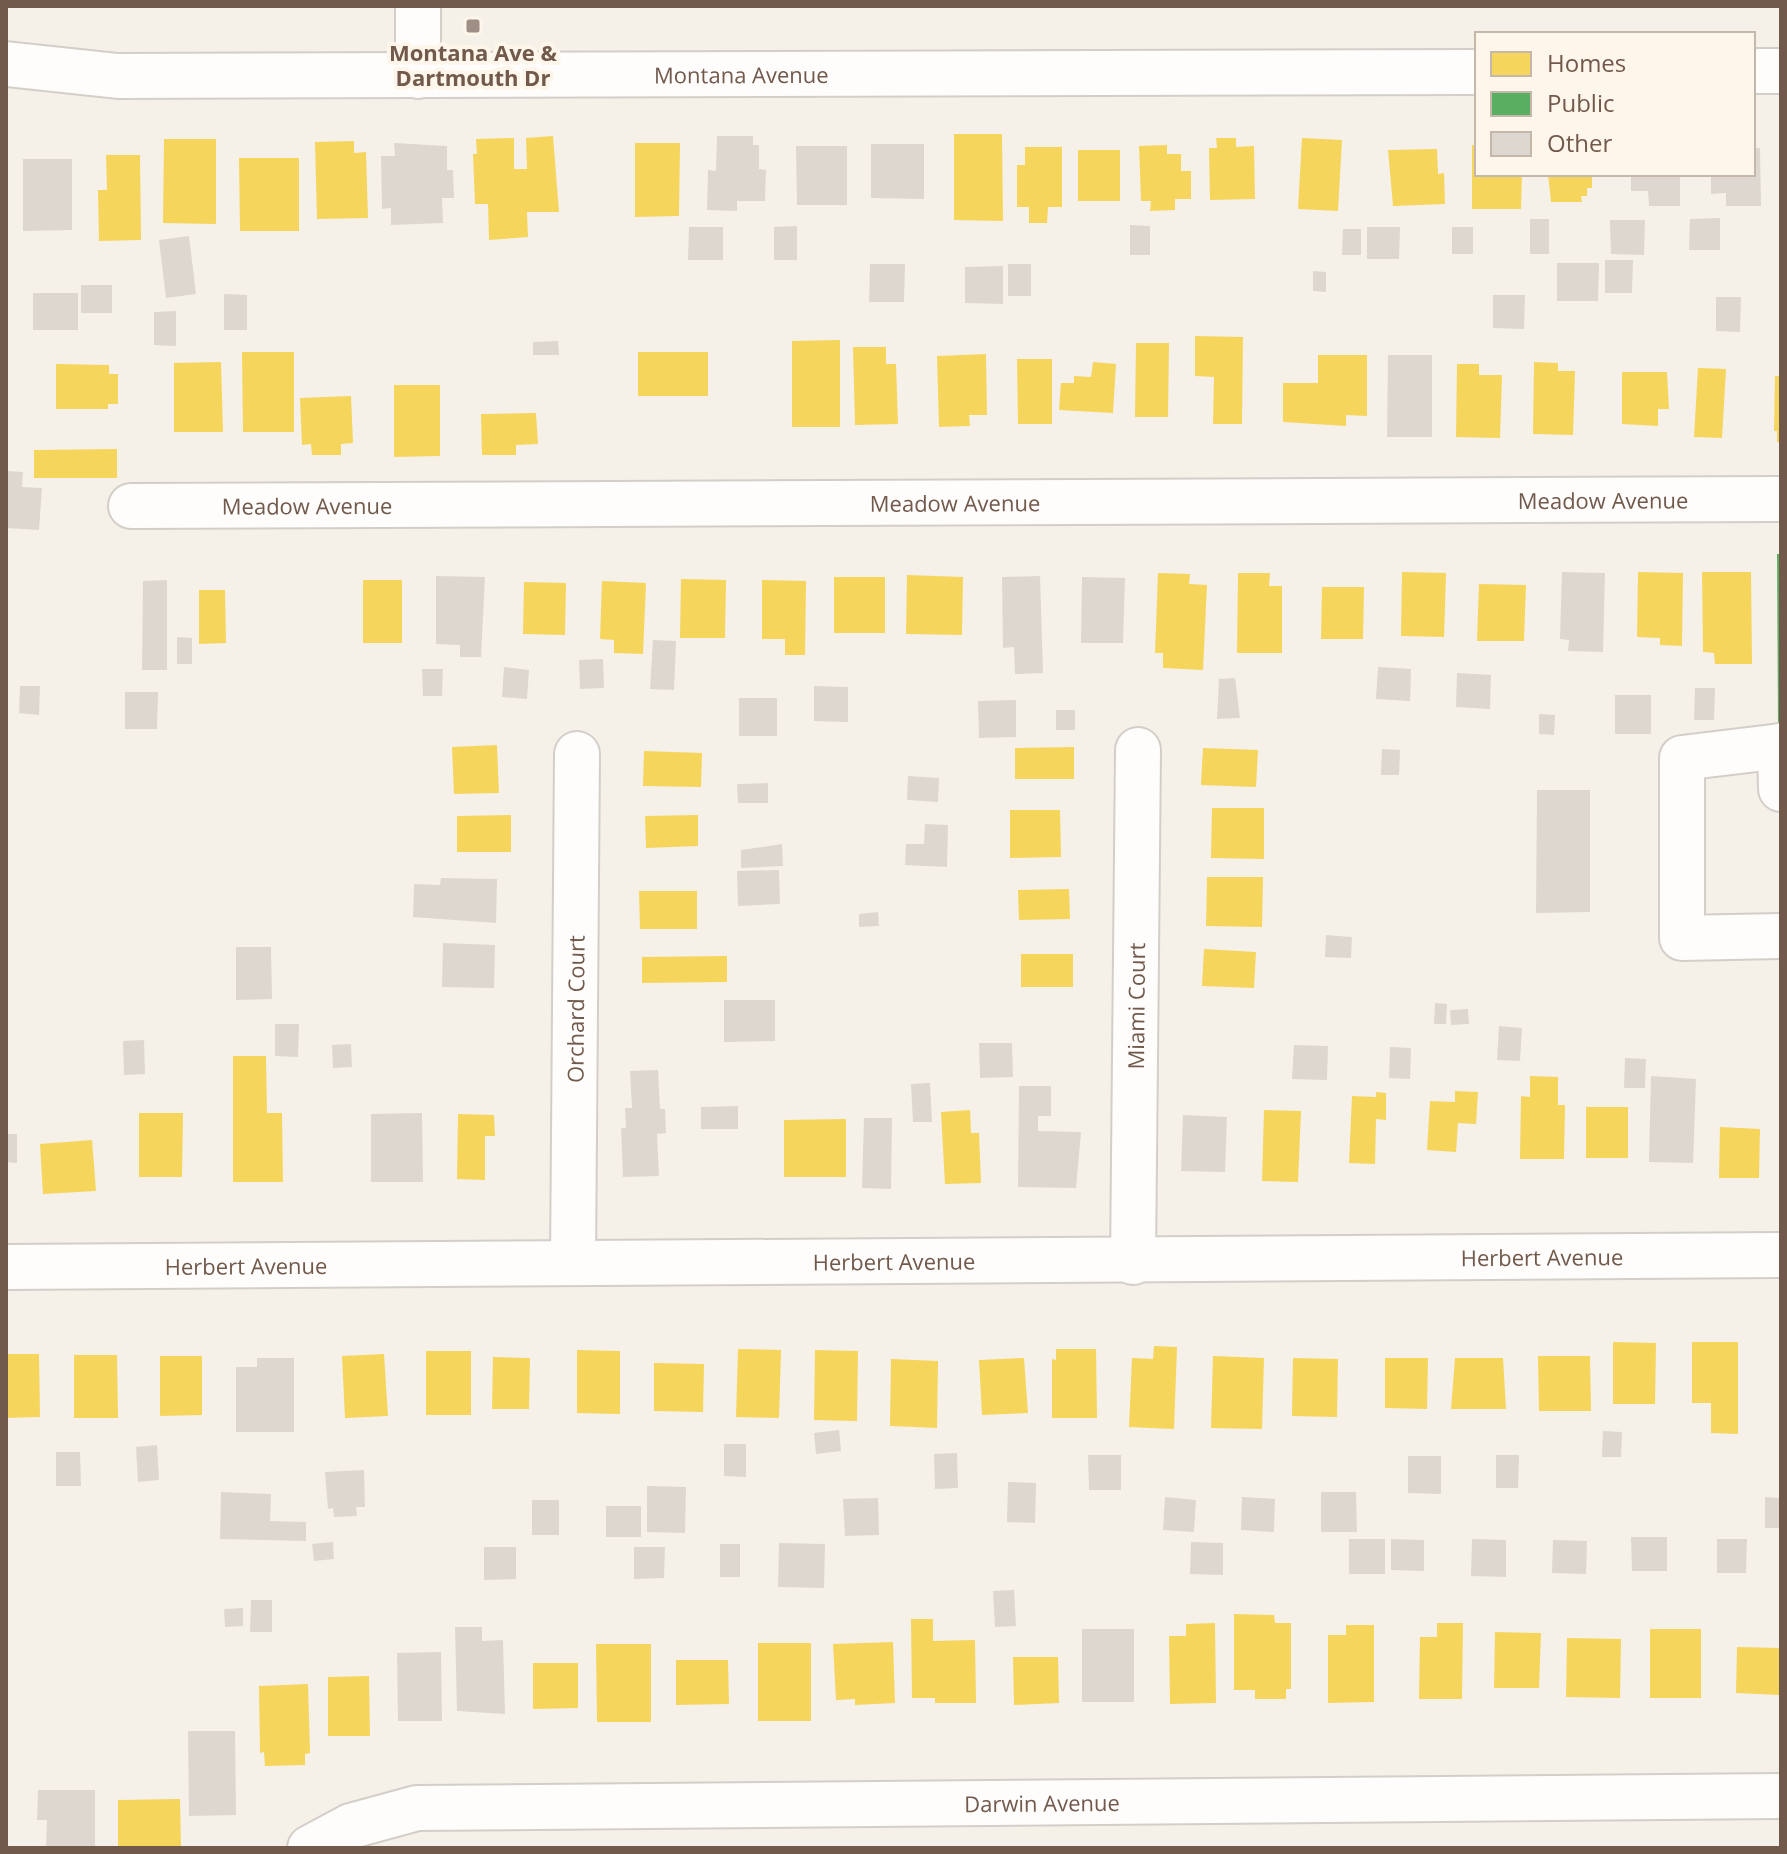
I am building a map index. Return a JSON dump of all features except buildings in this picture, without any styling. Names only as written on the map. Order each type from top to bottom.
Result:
[{"type":"street","points":[[418,6],[418,76]]},
{"type":"street","name":"Montana Avenue","points":[[6,64],[118,76],[1475,72]]},
{"type":"street","points":[[1755,71],[1781,71]]},
{"type":"street","name":"Meadow Avenue","points":[[131,506],[1781,499]]},
{"type":"street","points":[[1781,789],[1781,746],[1682,758],[1682,938],[1781,936]]},
{"type":"street","name":"Miami Court","points":[[1133,1262],[1138,750]]},
{"type":"street","name":"Orchard Court","points":[[573,1263],[577,754]]},
{"type":"street","name":"Herbert Avenue","points":[[6,1267],[1133,1262],[1781,1255]]},
{"type":"street","name":"Darwin Avenue","points":[[310,1848],[351,1826],[417,1808],[1781,1796]]},
{"type":"place","name":"Montana Ave & Dartmouth Dr","points":[[473,26]]}]
